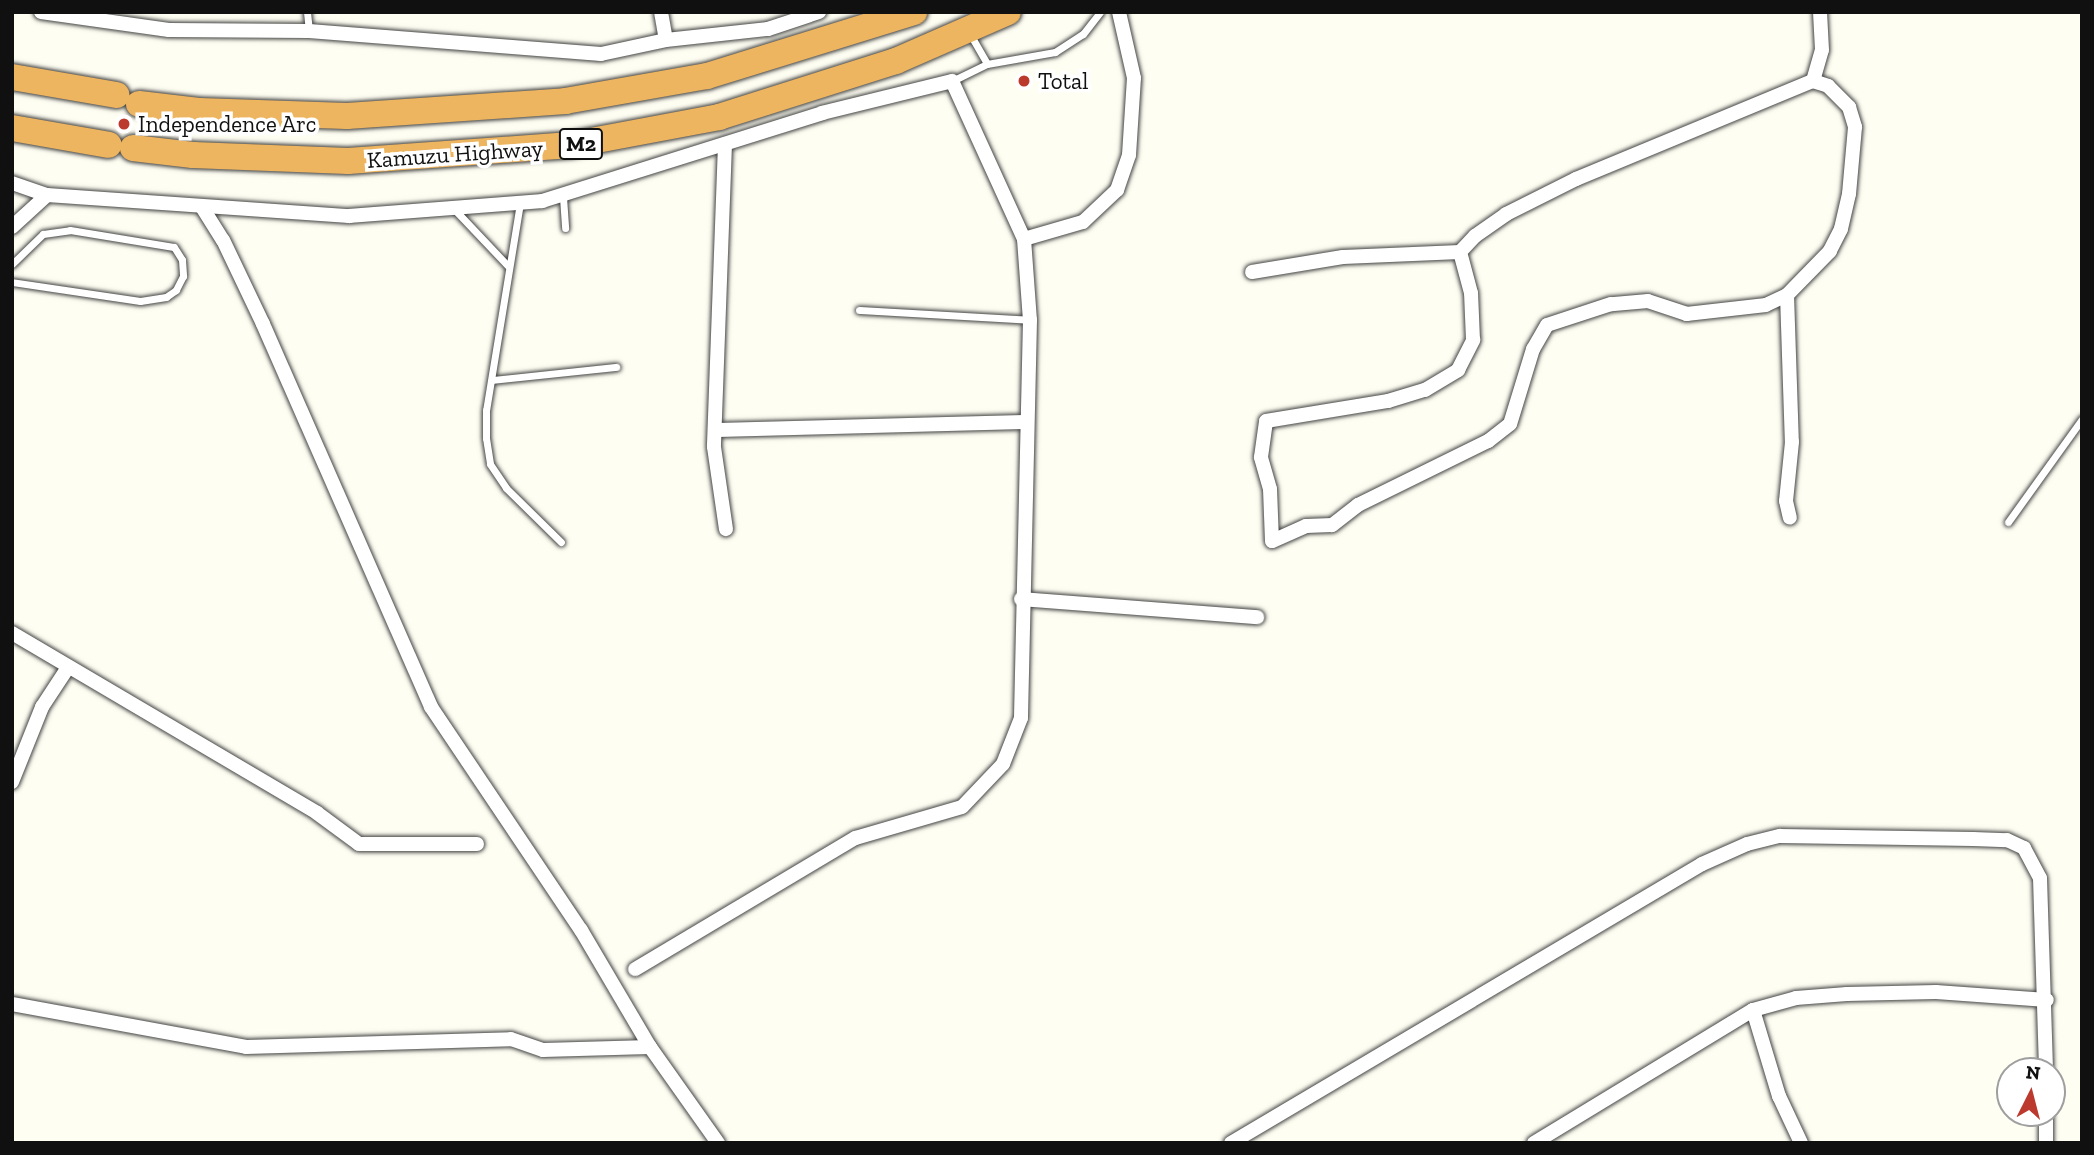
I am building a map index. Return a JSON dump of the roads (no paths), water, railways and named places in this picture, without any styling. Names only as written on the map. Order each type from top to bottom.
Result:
[{"type":"highway","name":"Kamuzu Highway","points":[[12,77],[199,111],[348,116],[565,101],[707,76],[914,12]]},
{"type":"highway","name":"Kamuzu Highway","points":[[12,128],[193,155],[348,161],[570,145],[719,117],[895,61],[1008,12]]},
{"type":"street","points":[[41,12],[169,30],[309,31],[601,54],[666,40],[768,29],[819,12]]},
{"type":"street","points":[[661,12],[666,40]]},
{"type":"street","points":[[1024,239],[1083,222],[1117,190],[1129,155],[1133,78],[1119,12]]},
{"type":"street","points":[[1813,81],[1822,50],[1819,12]]},
{"type":"street","points":[[12,183],[47,195],[202,208],[349,216],[455,210],[563,197],[822,113],[952,81],[1024,239],[1030,320],[1021,599],[1021,718],[1003,764],[984,787],[962,807],[855,838],[635,968]]},
{"type":"street","points":[[1252,272],[1343,257],[1460,252],[1506,214],[1576,179],[1813,81],[1828,86],[1849,107],[1855,127],[1849,194],[1841,229],[1829,251],[1787,295],[1766,305],[1688,314],[1648,301],[1611,304],[1547,324],[1533,349],[1510,424],[1488,442],[1358,505],[1332,525],[1306,526],[1272,541],[1270,489],[1261,457],[1266,421],[1388,401],[1425,390],[1458,370],[1473,340],[1471,293],[1460,252]]},
{"type":"street","points":[[726,144],[715,430],[726,529]]},
{"type":"street","points":[[12,227],[47,195]]},
{"type":"street","points":[[202,208],[223,240],[263,324],[431,707],[580,930],[650,1047],[718,1143]]},
{"type":"street","points":[[1787,295],[1792,442],[1786,501],[1790,518]]},
{"type":"street","points":[[715,430],[1026,422]]},
{"type":"street","points":[[1021,599],[1257,617]]},
{"type":"street","points":[[12,633],[67,669],[317,813],[359,844],[477,844]]},
{"type":"street","points":[[12,782],[43,707],[67,669]]},
{"type":"street","points":[[1231,1143],[1702,864],[1763,838],[2007,840],[2024,848],[2040,878],[2047,1000],[2046,1057]]},
{"type":"street","points":[[1534,1143],[1753,1010],[1796,998],[1847,993],[1937,992],[2047,1000]]},
{"type":"street","points":[[12,1004],[246,1047],[511,1039],[543,1051],[650,1047]]},
{"type":"street","points":[[1753,1010],[1779,1096],[1801,1143]]},
{"type":"lane","points":[[307,12],[309,31]]},
{"type":"lane","points":[[952,81],[987,64],[1055,52],[1083,34],[1100,12]]},
{"type":"lane","points":[[967,30],[987,64]]},
{"type":"lane","points":[[563,197],[565,228]]},
{"type":"lane","points":[[520,202],[486,410],[490,464],[506,488],[561,542]]},
{"type":"lane","points":[[455,210],[508,266]]},
{"type":"lane","points":[[12,264],[43,234],[71,230],[174,247],[182,260],[183,276],[177,290],[166,297],[141,301],[12,282]]},
{"type":"lane","points":[[859,310],[1030,320]]},
{"type":"lane","points":[[492,380],[616,367]]},
{"type":"lane","points":[[2008,522],[2082,419]]},
{"type":"place","name":"Total","points":[[1024,81]]},
{"type":"place","name":"Independence Arc","points":[[124,124]]}]
